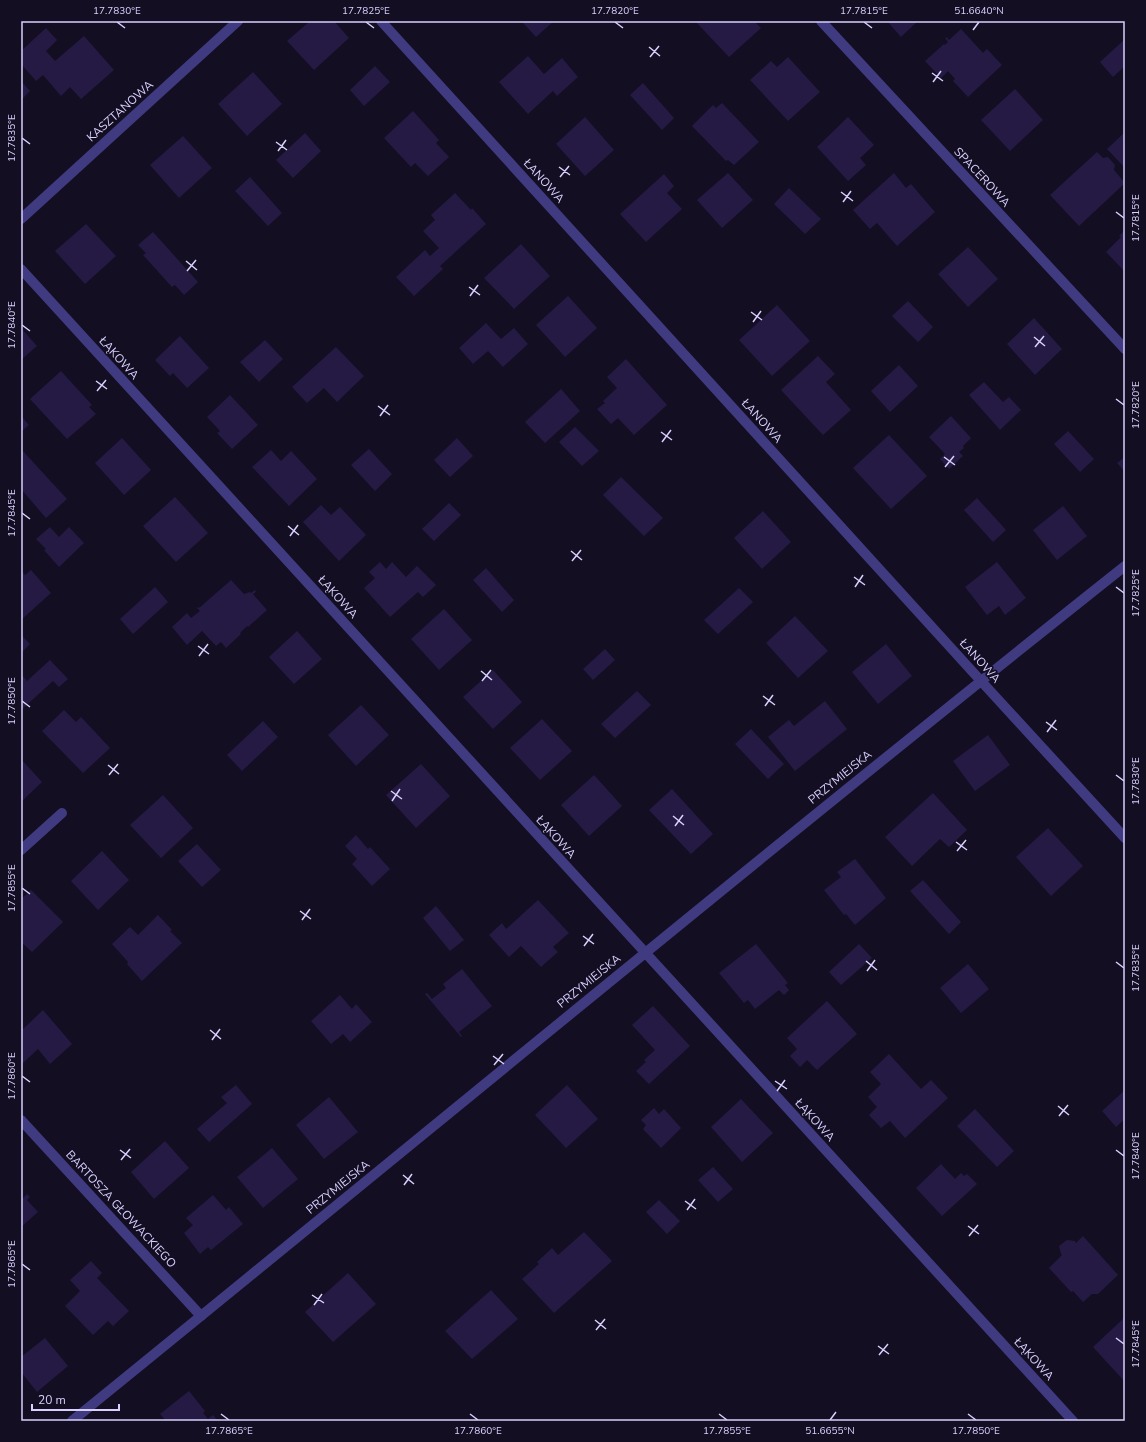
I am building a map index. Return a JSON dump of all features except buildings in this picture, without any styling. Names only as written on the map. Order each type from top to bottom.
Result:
[{"type":"street","name":"KASZTANOWA","points":[[21,219],[238,21]]},
{"type":"street","name":"ŁANOWA","points":[[381,21],[1125,838]]},
{"type":"street","name":"SPACEROWA","points":[[821,21],[1125,349]]},
{"type":"street","name":"ŁĄKOWA","points":[[21,269],[1073,1421]]},
{"type":"street","name":"PRZYMIEJSKA","points":[[72,1421],[644,952],[1125,566]]},
{"type":"street","points":[[21,850],[62,813]]},
{"type":"street","name":"BARTOSZA GŁOWACKIEGO","points":[[21,1120],[201,1316]]}]
